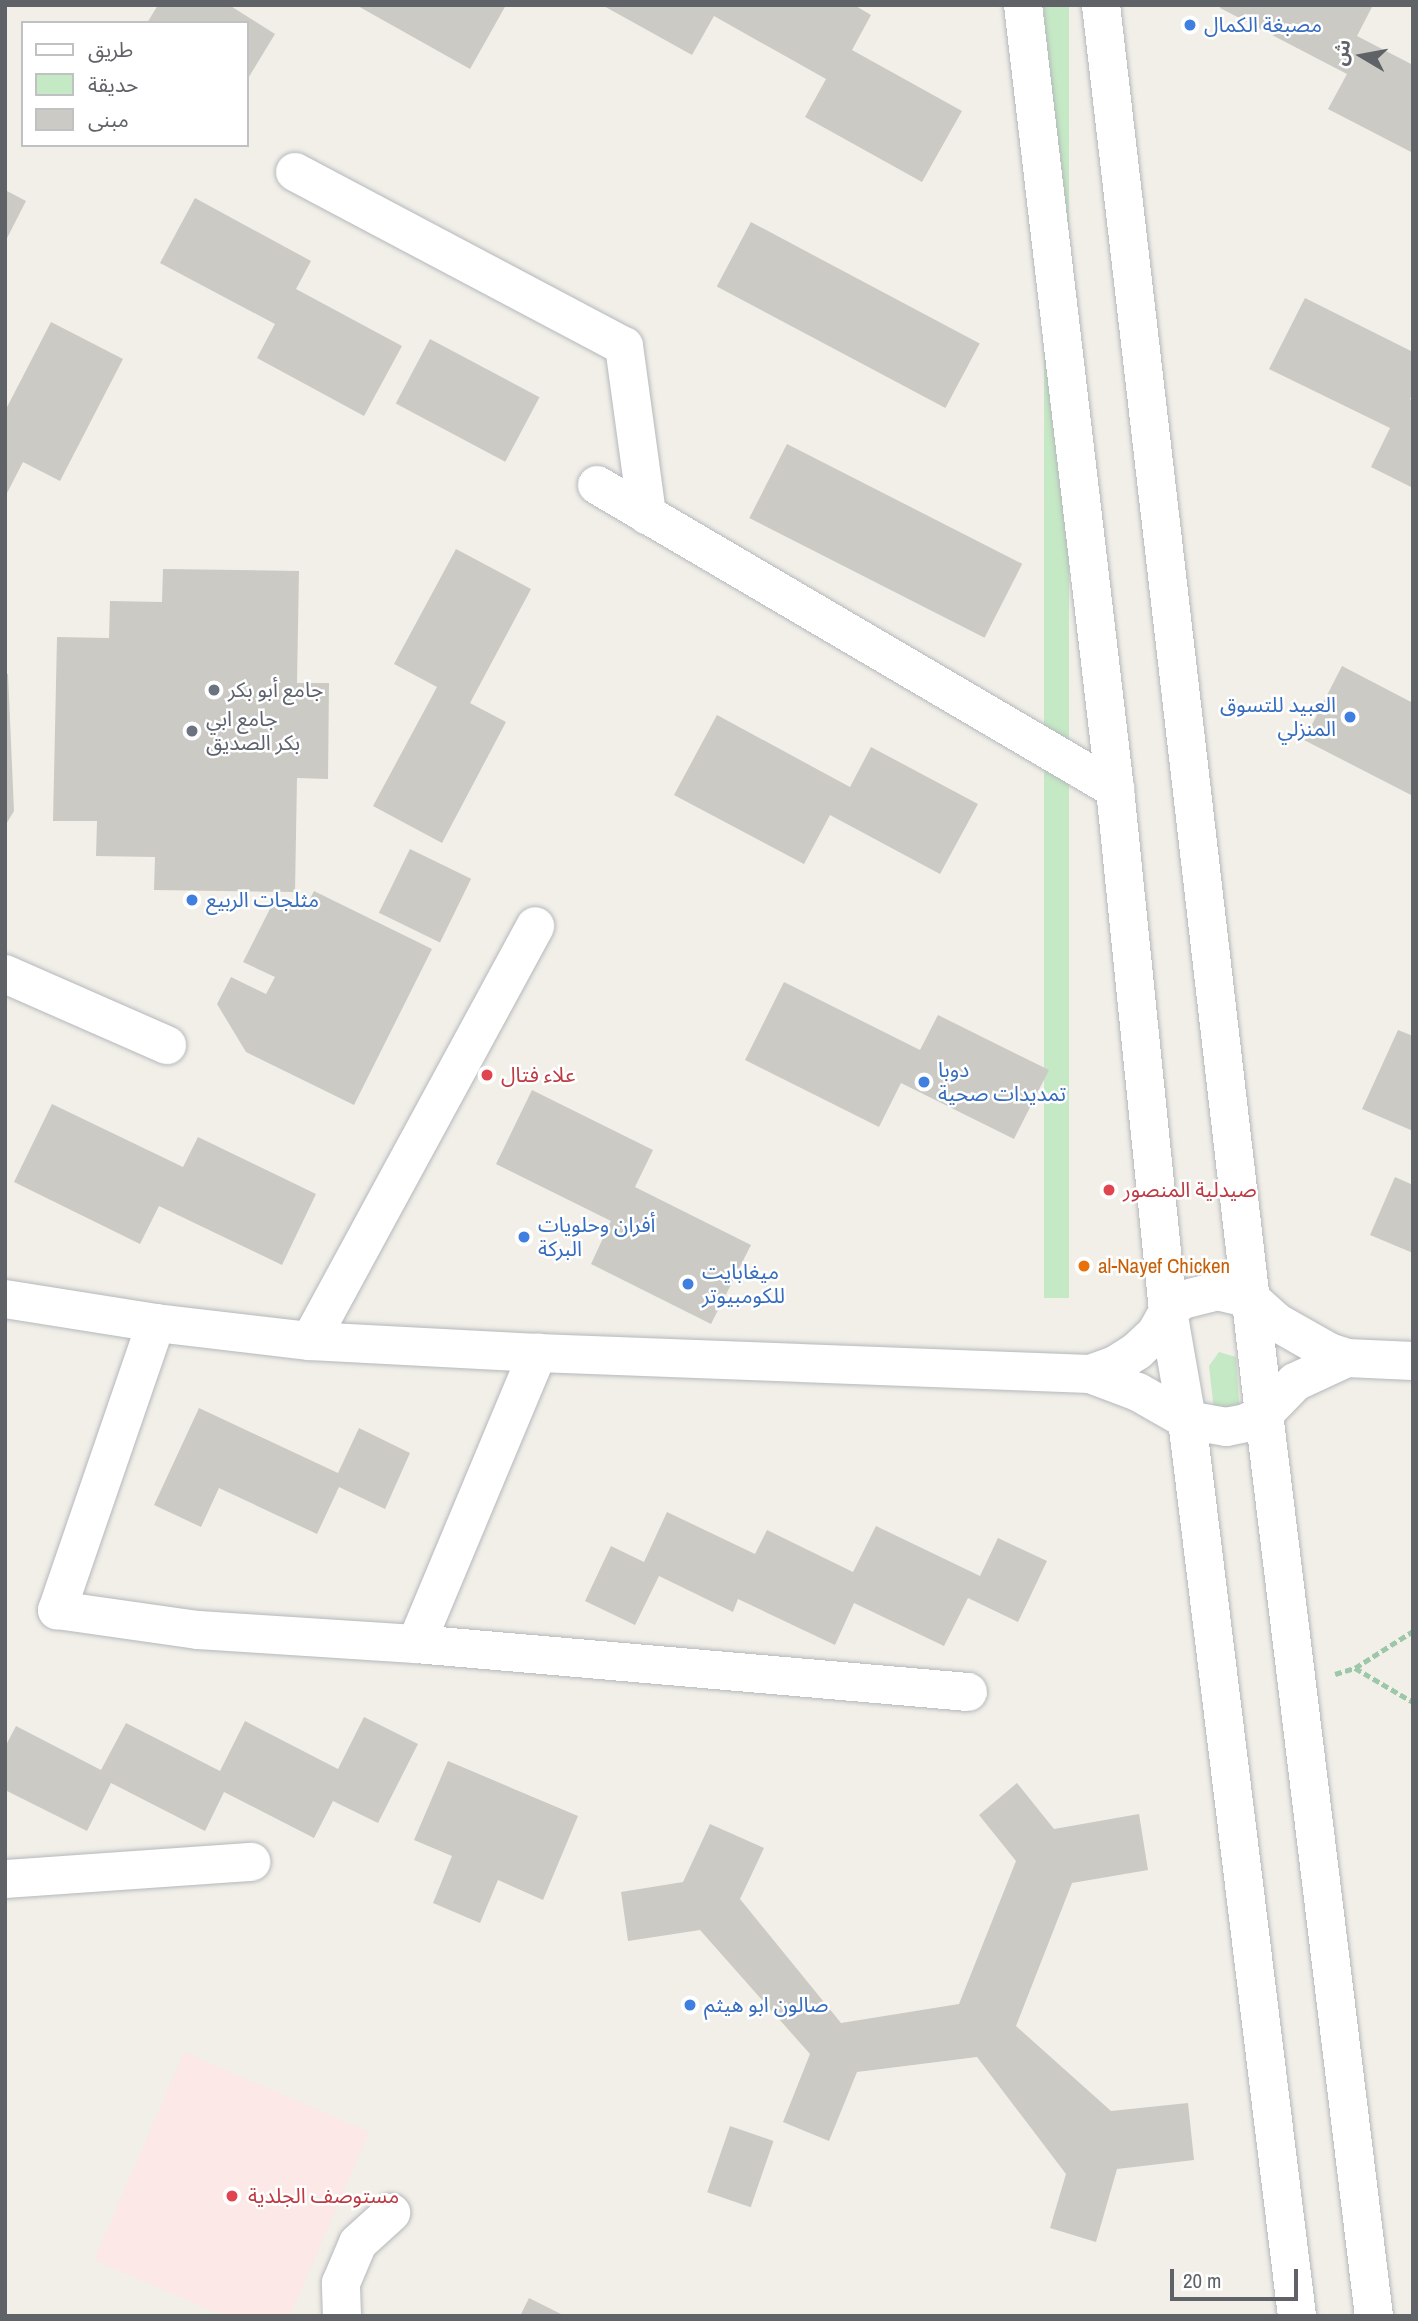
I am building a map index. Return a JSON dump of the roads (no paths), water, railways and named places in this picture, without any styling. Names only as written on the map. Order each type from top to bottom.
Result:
[{"type":"street","points":[[1023,5],[1115,789],[1168,1311],[1187,1420],[1297,2316]]},
{"type":"street","points":[[1101,5],[1264,1414],[1374,2316]]},
{"type":"street","points":[[295,172],[624,346],[647,515]]},
{"type":"street","points":[[597,485],[1115,789]]},
{"type":"street","points":[[310,1341],[535,926]]},
{"type":"street","points":[[5,974],[167,1045]]},
{"type":"street","points":[[1090,1374],[1115,1365],[1137,1351],[1156,1333],[1168,1311],[1182,1300],[1199,1293],[1226,1292],[1251,1299],[1278,1323],[1308,1343],[1347,1358],[1413,1361]]},
{"type":"street","points":[[5,1299],[156,1323],[310,1341],[538,1353],[1090,1374],[1138,1392],[1187,1420],[1226,1427],[1246,1423],[1264,1414],[1296,1382],[1347,1358]]},
{"type":"street","points":[[156,1323],[57,1610],[198,1630],[416,1644],[968,1692]]},
{"type":"street","points":[[416,1644],[538,1353]]},
{"type":"street","points":[[5,1879],[251,1862]]},
{"type":"street","points":[[342,2316],[341,2283],[358,2243],[391,2213]]},
{"type":"place","name":"مصبغة الكمال","points":[[1190,25]]},
{"type":"place","name":"جامع أبو بكر","points":[[214,690]]},
{"type":"place","name":"العبيد للتسوق المنزلي","points":[[1350,717]]},
{"type":"place","name":"جامع ابي بكر الصديق","points":[[192,731]]},
{"type":"place","name":"مثلجات الربيع","points":[[192,900]]},
{"type":"place","name":"علاء فتال","points":[[487,1075]]},
{"type":"place","name":"دوبا تمديدات صحية","points":[[924,1082]]},
{"type":"place","name":"صيدلية المنصور","points":[[1109,1190]]},
{"type":"place","name":"أفران وحلويات البركة","points":[[524,1237]]},
{"type":"place","name":"al-Nayef Chicken","points":[[1084,1266]]},
{"type":"place","name":"ميغابايت للكومبيوتر","points":[[688,1284]]},
{"type":"place","name":"صالون ابو هيثم","points":[[690,2005]]},
{"type":"place","name":"مستوصف الجلدية","points":[[232,2196]]}]
